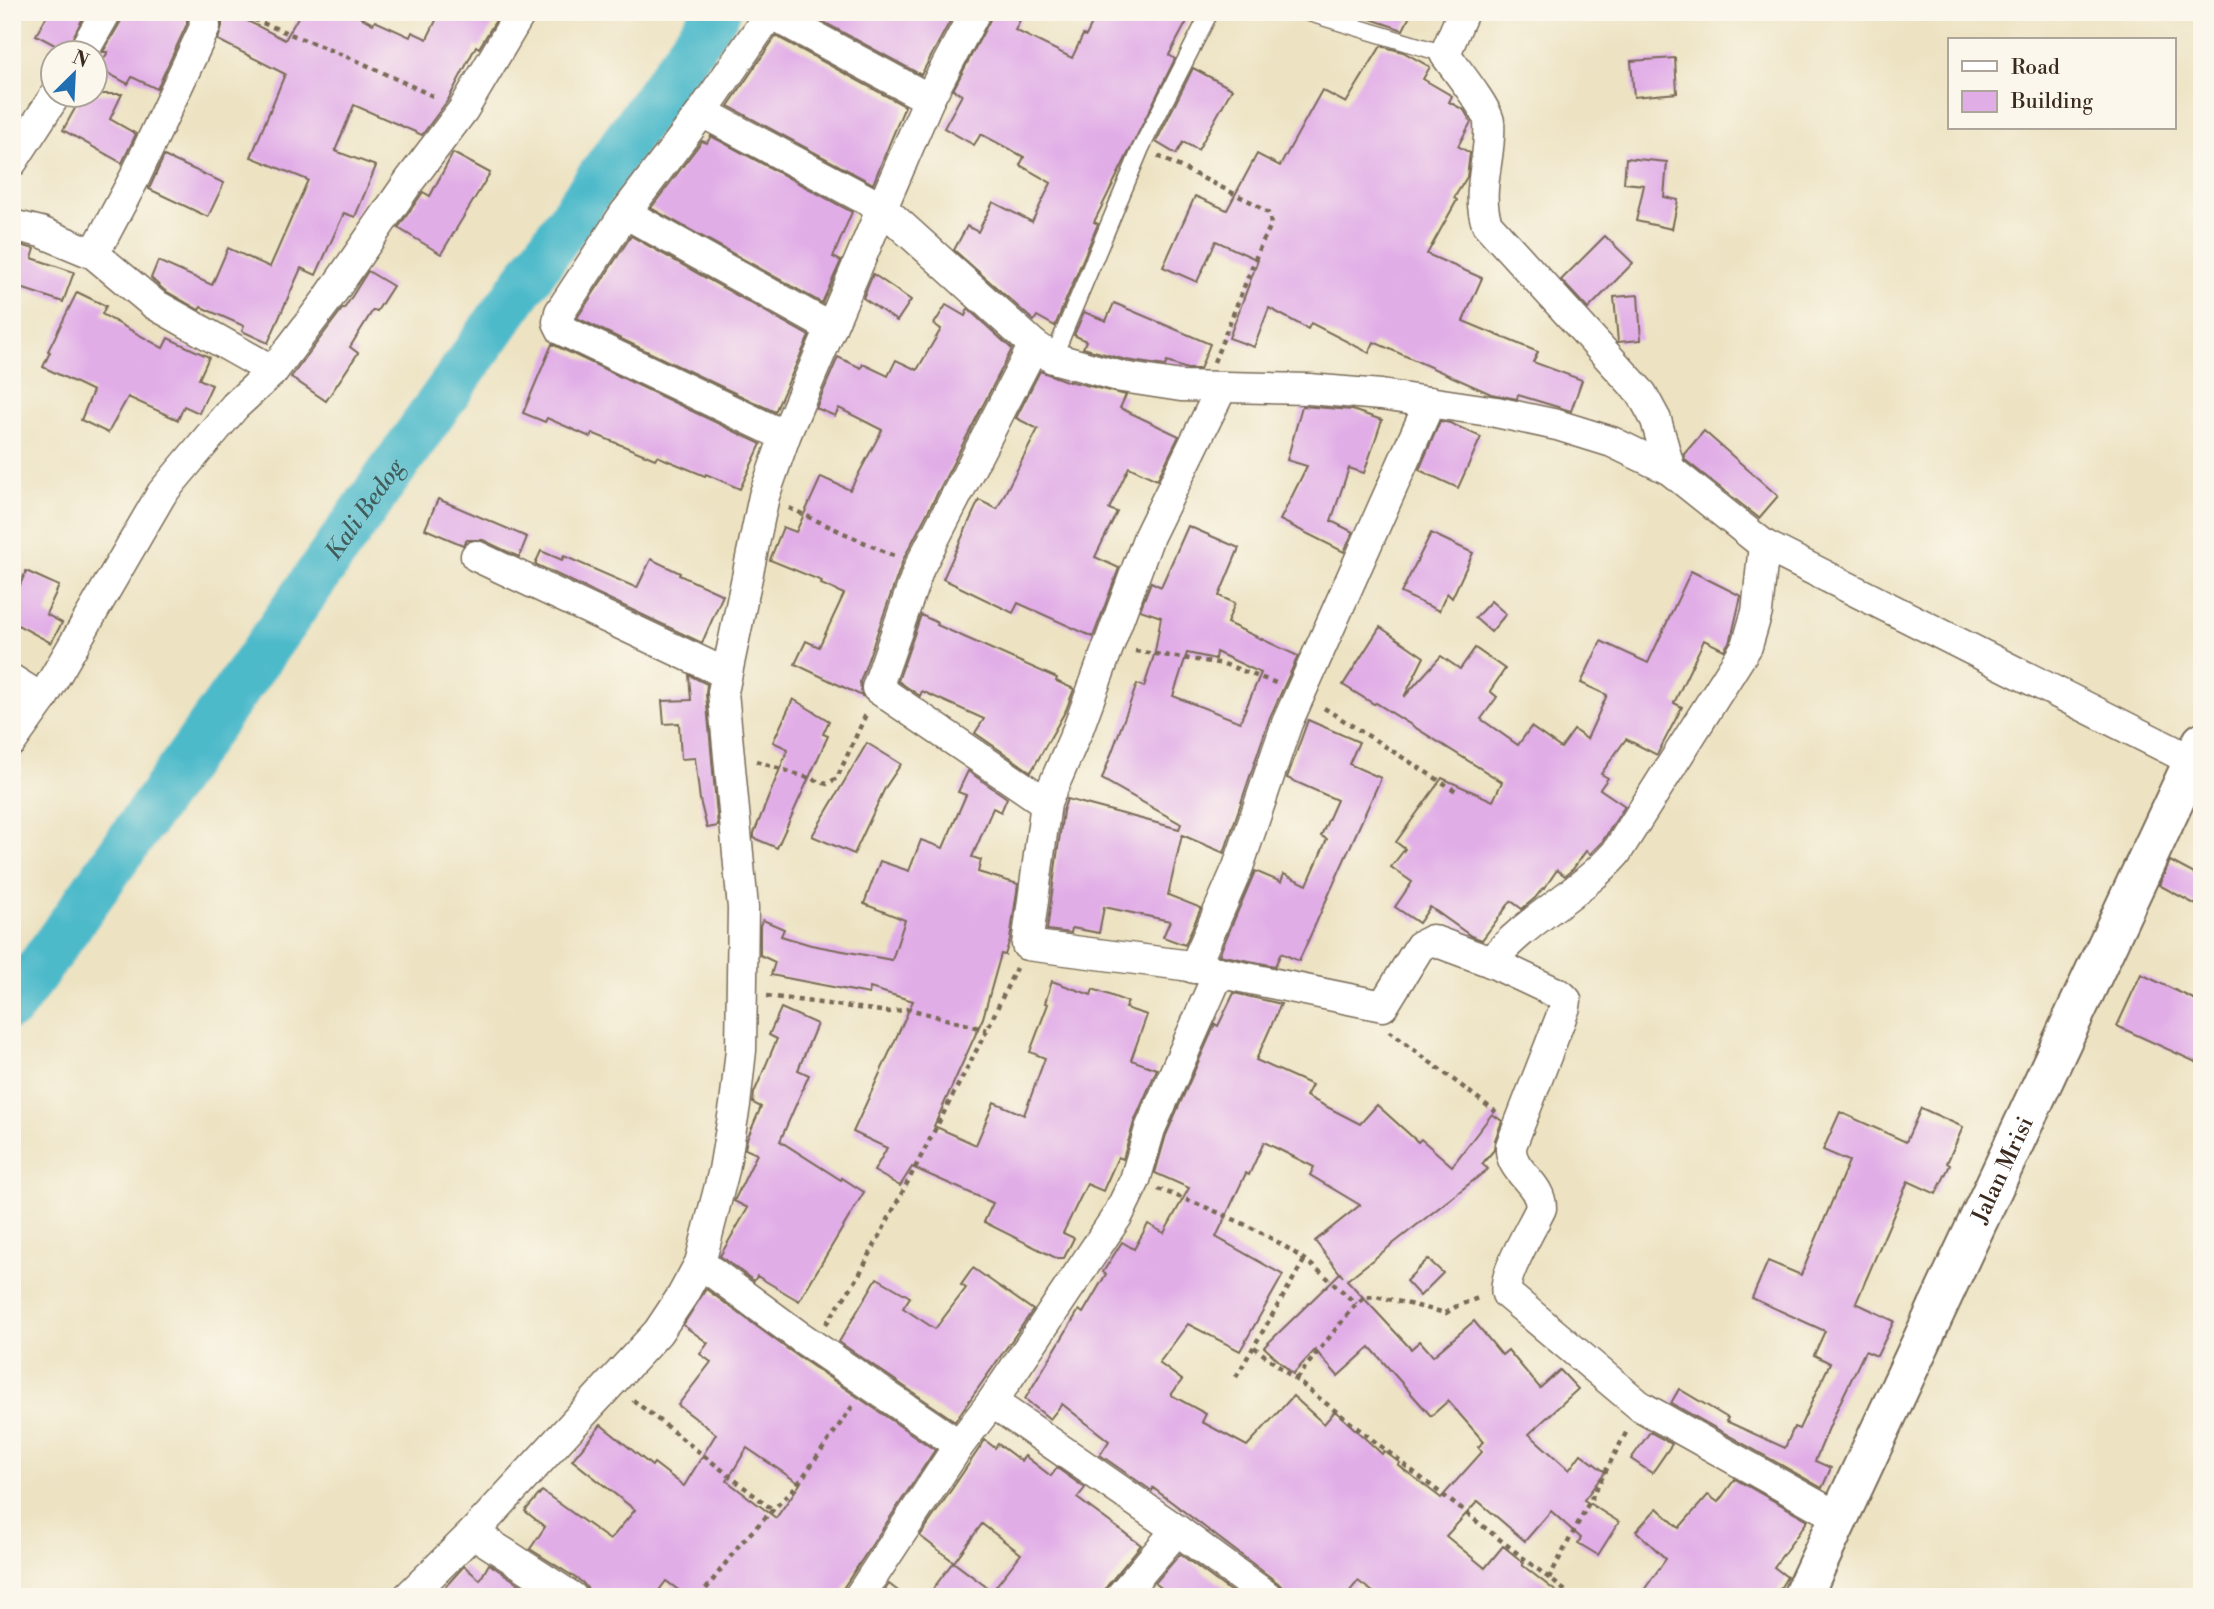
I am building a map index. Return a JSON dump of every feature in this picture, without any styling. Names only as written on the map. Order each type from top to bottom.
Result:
[{"type":"street","points":[[91,38],[106,12]]},
{"type":"street","points":[[94,254],[135,177],[205,27],[204,12]]},
{"type":"street","points":[[12,741],[42,699],[162,493],[235,406],[273,371],[327,300],[410,180],[463,110],[521,12]]},
{"type":"street","points":[[408,1597],[473,1533],[613,1384],[658,1332],[700,1264],[724,1170],[736,1105],[741,1049],[743,908],[723,692],[725,673],[764,496],[785,436],[929,99],[975,12]]},
{"type":"street","points":[[1463,12],[1445,54],[1489,120],[1483,194],[1483,214],[1487,224],[1642,394],[1656,420],[1670,470]]},
{"type":"street","points":[[785,436],[562,330],[558,322],[561,312],[625,213],[702,112],[770,13],[929,99]]},
{"type":"street","points":[[12,162],[47,108]]},
{"type":"street","points":[[702,112],[882,208],[1044,351],[1122,377],[1181,386],[1309,388],[1430,402],[1557,425],[1612,443],[1670,470],[1764,545],[2197,752]]},
{"type":"street","points":[[625,213],[831,328]]},
{"type":"street","points":[[12,225],[41,232],[94,254],[154,304],[273,371]]},
{"type":"street","points":[[1044,351],[919,568],[877,688],[1046,803]]},
{"type":"street","points":[[1213,387],[1149,536],[1078,729],[1046,803],[1027,945],[1207,970],[1383,1006],[1423,942],[1432,940],[1491,962],[1561,995],[1566,1000],[1565,1007],[1511,1146],[1511,1161],[1539,1196],[1541,1208],[1508,1276],[1505,1289],[1513,1300],[1640,1406],[1838,1517]]},
{"type":"street","points":[[859,1597],[959,1445],[992,1402],[1118,1215],[1135,1180],[1287,723],[1430,402]]},
{"type":"street","points":[[1491,962],[1510,940],[1595,874],[1616,853],[1747,646],[1757,612],[1764,545]]},
{"type":"street","points":[[476,556],[725,673]]},
{"type":"street","points":[[12,680],[42,699]]},
{"type":"street","name":"Jalan Mrisi","points":[[1802,1597],[2197,752]]},
{"type":"street","points":[[700,1264],[812,1345],[959,1445]]},
{"type":"street","points":[[992,1402],[1177,1530],[1268,1597]]},
{"type":"street","points":[[1120,1597],[1177,1530]]},
{"type":"street","points":[[473,1533],[572,1597]]},
{"type":"lane","points":[[1044,351],[1141,148],[1210,12]]},
{"type":"lane","points":[[1306,12],[1445,54]]},
{"type":"path","points":[[235,12],[360,62],[463,110]]},
{"type":"path","points":[[1141,148],[1253,203],[1268,213],[1270,218],[1271,225],[1260,247],[1213,387]]},
{"type":"path","points":[[764,496],[919,568]]},
{"type":"path","points":[[729,752],[827,785],[837,778],[877,688]]},
{"type":"path","points":[[812,1345],[857,1279],[987,1030],[1027,945]]},
{"type":"path","points":[[742,993],[889,1012],[909,1009],[987,1030]]},
{"type":"path","points":[[1383,1006],[1377,1017],[1379,1024],[1516,1128]]},
{"type":"path","points":[[1135,1180],[1215,1211],[1255,1230],[1305,1259],[1356,1304]]},
{"type":"path","points":[[1236,1377],[1305,1259]]},
{"type":"path","points":[[1296,1379],[1356,1304],[1365,1297],[1376,1296],[1446,1313],[1467,1302],[1505,1289]]},
{"type":"path","points":[[1254,1347],[1573,1597]]},
{"type":"path","points":[[700,1597],[740,1544],[818,1459],[868,1383]]},
{"type":"path","points":[[613,1384],[773,1510]]},
{"type":"path","points":[[1549,1578],[1640,1406]]},
{"type":"building","points":[[49,12],[86,12],[73,38],[42,38],[36,35]]},
{"type":"building","points":[[123,12],[187,12],[187,24],[157,89],[132,77],[128,84],[108,73],[108,43]]},
{"type":"building","points":[[222,12],[230,12],[285,40],[301,12],[351,12],[373,24],[375,21],[410,37],[412,32],[427,39],[440,12],[501,12],[479,48],[476,46],[448,100],[422,135],[354,105],[335,151],[376,166],[355,217],[344,213],[316,275],[301,268],[268,343],[242,331],[244,326],[201,307],[199,310],[164,290],[151,278],[158,261],[212,285],[228,248],[270,267],[308,180],[251,157],[285,74],[218,40]]},
{"type":"building","points":[[805,12],[955,12],[921,75]]},
{"type":"building","points":[[992,12],[1024,12],[1015,30],[1072,58],[1098,12],[1192,12],[1169,55],[1175,59],[1094,222],[1098,224],[1055,326],[1037,316],[1034,321],[954,250],[967,226],[978,232],[993,202],[1032,222],[1051,183],[1020,165],[1024,157],[981,134],[974,145],[944,128],[962,95],[953,90]]},
{"type":"building","points":[[1350,12],[1412,12],[1403,30]]},
{"type":"building","points":[[776,36],[905,106],[873,184],[728,106]]},
{"type":"building","points":[[1381,46],[1403,52],[1430,67],[1423,79],[1452,96],[1449,102],[1464,110],[1471,122],[1458,146],[1470,153],[1467,177],[1427,254],[1482,278],[1463,321],[1538,352],[1533,362],[1582,380],[1571,411],[1518,395],[1517,399],[1491,394],[1374,342],[1369,353],[1311,323],[1308,329],[1269,308],[1254,347],[1229,338],[1258,260],[1216,241],[1197,282],[1163,267],[1195,196],[1227,210],[1257,154],[1280,166],[1322,90],[1346,103]]},
{"type":"building","points":[[1675,58],[1677,93],[1634,97],[1631,61]]},
{"type":"building","points":[[1193,68],[1232,89],[1198,150],[1183,142],[1176,154],[1156,142]]},
{"type":"building","points":[[108,94],[122,94],[110,119],[136,134],[122,163],[63,130],[75,108],[108,108]]},
{"type":"building","points":[[711,136],[852,212],[833,257],[841,261],[822,303],[651,208],[702,141],[707,143]]},
{"type":"building","points":[[453,153],[490,173],[441,254],[398,228],[423,192],[430,196]]},
{"type":"building","points":[[164,156],[224,183],[208,217],[149,189]]},
{"type":"building","points":[[1626,158],[1667,162],[1664,197],[1678,200],[1672,229],[1636,221],[1644,185],[1624,183]]},
{"type":"building","points":[[631,236],[809,336],[775,412],[577,318]]},
{"type":"building","points":[[1605,236],[1633,263],[1588,309],[1561,280]]},
{"type":"building","points":[[12,243],[35,249],[32,258],[74,272],[63,302],[21,288],[15,305],[12,305]]},
{"type":"building","points":[[368,271],[393,286],[377,311],[373,310],[350,347],[358,353],[326,401],[291,377],[344,309]]},
{"type":"building","points":[[873,274],[911,300],[897,321],[863,298]]},
{"type":"building","points":[[77,292],[106,306],[102,314],[163,348],[168,338],[209,357],[199,379],[212,385],[199,413],[184,406],[178,420],[128,397],[108,433],[81,420],[93,391],[43,367]]},
{"type":"building","points":[[1638,295],[1641,340],[1618,342],[1614,297]]},
{"type":"building","points":[[1114,303],[1210,344],[1200,369],[1187,369],[1167,362],[1165,366],[1126,360],[1083,348],[1086,341],[1074,335],[1084,312],[1106,321]]},
{"type":"building","points":[[946,305],[965,316],[968,309],[1012,349],[903,560],[860,682],[862,696],[795,664],[806,641],[819,647],[844,594],[821,584],[822,581],[770,560],[783,527],[796,532],[821,477],[850,490],[882,430],[839,408],[835,416],[816,408],[838,357],[861,368],[863,364],[888,376],[896,360],[917,370],[941,329],[934,324]]},
{"type":"building","points":[[552,344],[761,444],[740,489],[592,433],[590,437],[547,418],[545,422],[523,413]]},
{"type":"building","points":[[1040,371],[1069,382],[1126,395],[1120,408],[1179,436],[1157,480],[1129,467],[1109,509],[1117,512],[1095,557],[1119,568],[1093,637],[1018,603],[1013,613],[943,579],[979,500],[997,509],[1038,429],[1016,418]]},
{"type":"building","points":[[1302,406],[1352,410],[1382,420],[1364,473],[1349,468],[1331,521],[1353,532],[1344,552],[1280,520],[1307,466],[1287,460]]},
{"type":"building","points":[[1440,421],[1481,437],[1458,488],[1419,470]]},
{"type":"building","points":[[1704,431],[1778,496],[1759,518],[1685,460],[1684,454]]},
{"type":"building","points":[[438,499],[527,537],[519,557],[483,540],[467,540],[463,545],[425,529]]},
{"type":"building","points":[[1188,526],[1239,548],[1219,596],[1235,603],[1227,623],[1298,656],[1270,717],[1224,853],[1182,835],[1168,895],[1201,908],[1185,945],[1163,937],[1170,921],[1104,907],[1099,933],[1072,928],[1071,933],[1047,930],[1063,811],[1067,799],[1179,829],[1181,824],[1102,779],[1137,684],[1144,687],[1155,652],[1161,617],[1140,610],[1151,582],[1161,587]],"holes":[[[1216,652],[1261,673],[1240,722],[1173,696],[1187,653],[1215,659]]]},
{"type":"building","points":[[1431,533],[1473,553],[1452,598],[1447,593],[1439,611],[1401,593]]},
{"type":"building","points":[[541,551],[562,560],[564,556],[637,588],[651,559],[723,595],[702,643],[535,564]]},
{"type":"building","points":[[26,571],[59,586],[46,614],[62,623],[51,643],[12,622],[12,603]]},
{"type":"building","points":[[1691,571],[1741,596],[1731,639],[1724,650],[1704,640],[1674,703],[1682,707],[1657,755],[1626,739],[1601,774],[1608,778],[1600,789],[1625,806],[1602,842],[1590,854],[1586,851],[1565,876],[1557,870],[1544,889],[1522,909],[1511,901],[1482,940],[1471,936],[1430,907],[1419,923],[1395,907],[1412,882],[1391,867],[1405,849],[1396,842],[1442,778],[1493,801],[1502,782],[1343,685],[1380,627],[1424,657],[1404,697],[1441,656],[1460,669],[1475,648],[1505,669],[1490,691],[1497,697],[1481,719],[1518,745],[1531,727],[1561,748],[1574,730],[1587,739],[1607,695],[1581,683],[1601,641],[1648,663]]},
{"type":"building","points":[[1491,601],[1506,614],[1491,632],[1475,618]]},
{"type":"building","points":[[921,615],[938,623],[937,625],[1057,678],[1056,681],[1074,689],[1066,710],[1031,772],[975,733],[984,719],[922,691],[920,696],[898,681]]},
{"type":"building","points":[[689,675],[707,684],[718,826],[707,828],[700,800],[695,758],[681,759],[679,723],[664,724],[662,701],[691,700]]},
{"type":"building","points":[[793,699],[829,721],[823,734],[828,736],[777,848],[754,838],[754,833],[788,749],[773,742]]},
{"type":"building","points":[[1308,720],[1359,742],[1349,764],[1381,778],[1299,961],[1281,953],[1275,966],[1219,955],[1255,871],[1281,882],[1284,874],[1307,885],[1327,839],[1321,836],[1337,800],[1287,778]]},
{"type":"building","points":[[867,743],[901,764],[885,788],[854,854],[812,836]]},
{"type":"building","points":[[968,771],[1007,798],[1001,812],[993,808],[972,857],[981,860],[978,872],[1018,884],[1005,955],[1001,954],[983,1018],[934,1126],[976,1145],[994,1102],[1024,1115],[1045,1058],[1030,1052],[1048,1004],[1045,1003],[1052,981],[1091,995],[1093,989],[1128,1002],[1125,1008],[1147,1015],[1131,1060],[1157,1069],[1134,1122],[1123,1159],[1118,1157],[1103,1191],[1087,1184],[1063,1233],[1074,1238],[1064,1258],[1056,1258],[984,1222],[993,1203],[912,1167],[900,1186],[874,1171],[887,1148],[853,1132],[913,1001],[870,988],[869,994],[771,975],[775,962],[760,955],[760,925],[763,920],[784,929],[781,936],[811,945],[892,960],[905,920],[864,904],[880,861],[909,871],[921,840],[943,848],[966,795],[958,792]]},
{"type":"building","points":[[2170,861],[2202,878],[2202,908],[2159,885]]},
{"type":"building","points":[[2141,974],[2202,1003],[2202,1065],[2117,1026]]},
{"type":"building","points":[[1234,993],[1281,1004],[1256,1060],[1312,1085],[1306,1096],[1360,1124],[1377,1105],[1418,1142],[1421,1139],[1452,1166],[1492,1114],[1502,1121],[1494,1150],[1482,1164],[1488,1169],[1347,1280],[1411,1349],[1420,1341],[1433,1356],[1474,1321],[1502,1355],[1508,1350],[1540,1388],[1560,1370],[1578,1389],[1529,1434],[1569,1470],[1581,1454],[1605,1472],[1584,1500],[1619,1522],[1598,1555],[1578,1543],[1581,1538],[1551,1511],[1525,1541],[1478,1501],[1446,1536],[1485,1568],[1503,1546],[1524,1563],[1522,1565],[1563,1597],[1380,1597],[1358,1581],[1345,1597],[1285,1597],[1284,1589],[1278,1583],[1153,1488],[1152,1491],[1100,1455],[1109,1441],[1062,1404],[1050,1419],[1025,1399],[1079,1310],[1083,1313],[1106,1274],[1103,1272],[1122,1242],[1134,1249],[1148,1224],[1164,1233],[1189,1188],[1155,1173],[1166,1135],[1215,1024],[1218,1026]],"holes":[[[1264,1142],[1314,1167],[1310,1175],[1360,1205],[1315,1241],[1340,1273],[1264,1347],[1293,1374],[1315,1350],[1338,1376],[1370,1347],[1431,1416],[1448,1401],[1484,1442],[1478,1447],[1482,1452],[1441,1498],[1384,1451],[1382,1454],[1335,1411],[1324,1424],[1293,1396],[1247,1446],[1202,1422],[1206,1414],[1171,1395],[1182,1380],[1159,1363],[1188,1324],[1240,1351],[1283,1275],[1216,1237]]]},
{"type":"building","points":[[781,1008],[817,1024],[798,1070],[809,1075],[780,1141],[864,1192],[799,1301],[757,1276],[754,1281],[720,1256],[748,1208],[734,1201],[757,1154],[745,1149],[761,1107],[753,1103],[754,1093],[777,1039],[769,1035]]},
{"type":"building","points":[[1921,1108],[1963,1127],[1947,1163],[1950,1165],[1936,1194],[1908,1181],[1856,1303],[1894,1321],[1877,1356],[1865,1351],[1836,1411],[1815,1461],[1831,1468],[1822,1488],[1671,1403],[1679,1389],[1728,1418],[1726,1421],[1785,1448],[1794,1427],[1799,1429],[1830,1363],[1814,1355],[1825,1331],[1752,1298],[1768,1261],[1801,1275],[1849,1161],[1823,1150],[1840,1112],[1906,1142]]},
{"type":"building","points":[[1428,1259],[1443,1273],[1420,1296],[1406,1281]]},
{"type":"building","points":[[973,1268],[1033,1310],[955,1421],[839,1342],[877,1278],[910,1297],[903,1308],[935,1329],[966,1288],[961,1285]]},
{"type":"building","points":[[706,1289],[789,1350],[935,1450],[844,1587],[842,1597],[688,1597],[666,1581],[654,1597],[589,1597],[582,1582],[530,1549],[545,1527],[525,1511],[542,1491],[610,1540],[635,1510],[572,1460],[601,1425],[652,1466],[654,1463],[684,1486],[716,1434],[678,1405],[711,1362],[700,1354],[708,1343],[683,1325]],"holes":[[[747,1448],[800,1484],[776,1518],[727,1481]]]},
{"type":"building","points":[[1650,1432],[1672,1444],[1652,1473],[1631,1459]]},
{"type":"building","points":[[985,1440],[995,1448],[998,1444],[1021,1461],[1025,1456],[1051,1476],[1057,1468],[1085,1488],[1077,1498],[1141,1545],[1107,1586],[1102,1597],[927,1597],[953,1562],[992,1591],[1021,1554],[982,1524],[954,1562],[920,1536]]},
{"type":"building","points":[[1735,1479],[1808,1520],[1774,1567],[1787,1577],[1775,1597],[1639,1597],[1666,1559],[1636,1531],[1657,1508],[1679,1528],[1708,1495],[1718,1502]]},
{"type":"building","points":[[1180,1554],[1238,1597],[1173,1597],[1155,1583]]},
{"type":"building","points":[[489,1564],[539,1597],[436,1597],[464,1566],[480,1580]]},
{"type":"building","points":[[889,1584],[906,1597],[880,1597]]},
{"type":"waterway","name":"Kali Bedog","points":[[12,1006],[717,12]]}]
